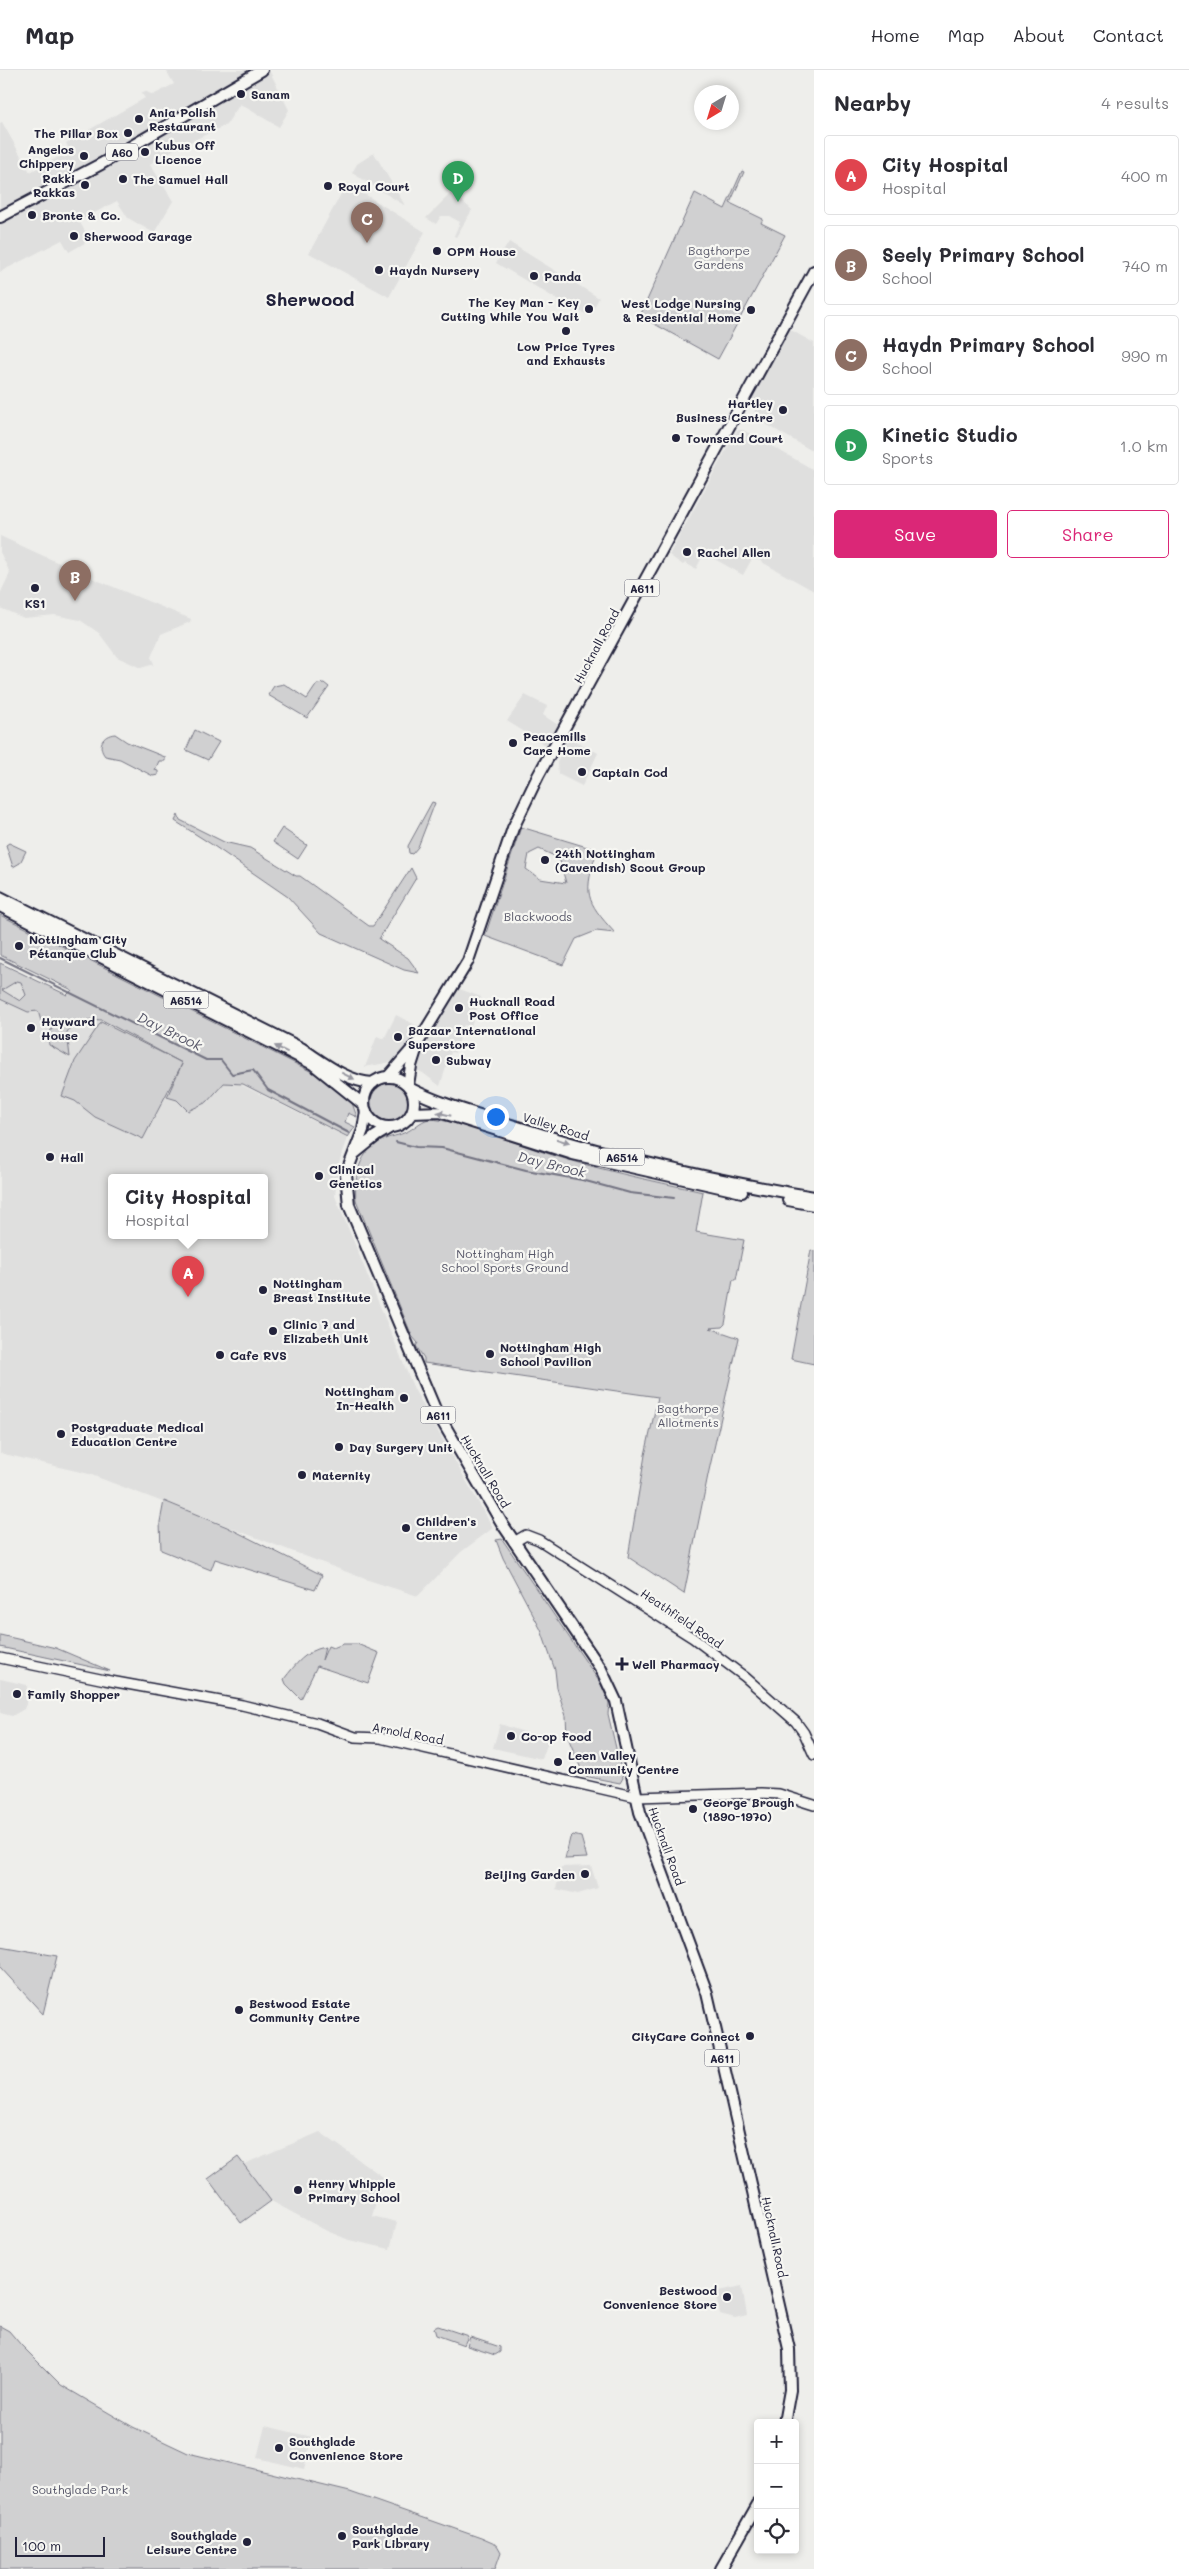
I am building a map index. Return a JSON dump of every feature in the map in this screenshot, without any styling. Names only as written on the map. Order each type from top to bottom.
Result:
[{"type":"main road","name":"A60","points":[[0,217],[101,164],[262,70]]},
{"type":"main road","name":"Hucknall Road","points":[[388,1077],[419,1041],[468,961],[506,844],[538,776],[814,270]]},
{"type":"main road","name":"A6514","points":[[0,897],[20,912],[313,1064],[365,1108]]},
{"type":"main road","name":"A6514","points":[[0,906],[20,912],[301,1048],[346,1076],[364,1083],[373,1083]]},
{"type":"main road","name":"Hucknall Road","points":[[410,1087],[411,1066],[419,1041]]},
{"type":"main road","points":[[352,1155],[376,1136],[391,1127],[404,1123],[412,1113],[414,1097],[410,1087],[399,1079],[388,1077],[373,1083],[368,1089],[365,1108],[376,1123],[391,1127]]},
{"type":"main road","name":"Valley Road","points":[[410,1087],[481,1115],[583,1148],[692,1175],[814,1197]]},
{"type":"main road","name":"Hucknall Road","points":[[365,1108],[363,1130],[352,1155],[345,1183],[349,1204],[391,1308],[435,1409],[514,1542],[590,1652],[607,1681],[620,1716],[640,1812],[702,1977],[731,2095],[790,2349],[790,2390],[785,2419]]},
{"type":"main road","name":"Valley Road","points":[[412,1113],[440,1112],[616,1165],[708,1186],[814,1205]]},
{"type":"main road","name":"Heathfield Road","points":[[514,1542],[526,1535],[539,1540],[693,1638],[779,1705],[801,1728],[814,1754]]},
{"type":"main road","name":"Arnold Road","points":[[0,1658],[105,1680],[242,1704],[325,1726],[355,1737],[380,1738],[637,1798],[761,1793],[779,1794],[814,1804]]},
{"type":"main road","points":[[721,2569],[755,2509]]},
{"type":"shaded area","points":[[171,70],[269,70],[289,110],[279,127],[240,104],[226,125],[173,150],[150,164],[173,201],[154,233],[128,218],[117,201],[79,221],[90,240],[69,252],[62,240],[0,272],[0,123],[2,122],[30,172],[70,151],[66,143],[145,98],[141,93],[145,91],[153,95],[174,84],[167,72]]},
{"type":"shaded area","points":[[374,153],[404,205],[352,173],[357,164]]},
{"type":"shaded area","points":[[347,183],[425,232],[389,297],[309,253]]},
{"type":"shaded area","points":[[452,192],[472,210],[456,237],[454,236],[460,222],[449,216],[441,216],[436,224],[426,218]]},
{"type":"shaded area","points":[[509,242],[599,298],[590,315],[573,309],[496,263]]},
{"type":"shaded area","points":[[789,329],[814,343],[814,452],[757,419],[751,399]]},
{"type":"shaded area","points":[[737,430],[743,430],[814,470],[814,591],[753,557],[743,575],[704,553],[696,569],[685,563],[683,565],[669,555]]},
{"type":"shaded area","points":[[0,536],[94,579],[191,619],[190,622],[161,634],[151,657],[154,664],[141,668],[117,657],[99,633],[80,620],[55,615],[24,618],[0,608],[0,594],[10,573],[0,552]]},
{"type":"shaded area","points":[[525,695],[547,706],[543,715],[558,725],[557,731],[598,753],[582,786],[558,774],[557,763],[560,754],[507,721]]},
{"type":"shaded area","points":[[0,965],[348,1138],[338,1166],[335,1196],[414,1389],[493,1528],[461,1552],[418,1596],[368,1580],[89,1474],[0,1453]]},
{"type":"shaded area","points":[[457,988],[481,997],[471,1027],[464,1025],[455,1053],[451,1052],[440,1086],[423,1073],[396,1061],[365,1067],[377,1036],[384,1039],[396,1015],[431,1033]]},
{"type":"shaded area","points":[[0,1679],[27,1685],[24,1709],[12,1716],[0,1713]]},
{"type":"shaded area","points":[[500,1724],[539,1737],[550,1736],[542,1759],[493,1748]]},
{"type":"shaded area","points":[[591,1866],[598,1888],[578,1894],[556,1889],[561,1867]]},
{"type":"shaded area","name":"Henry Whipple Primary School","points":[[320,2132],[383,2177],[372,2216],[397,2222],[390,2249],[349,2240],[327,2231],[271,2201],[241,2223],[208,2179],[238,2157],[244,2164]]},
{"type":"shaded area","points":[[742,2286],[747,2315],[735,2318],[720,2314],[715,2292]]},
{"type":"shaded area","points":[[265,2426],[312,2437],[304,2469],[257,2458]]},
{"type":"green space","name":"Bagthorpe Gardens","points":[[742,171],[744,172],[730,203],[763,219],[761,223],[785,235],[718,359],[640,316],[695,193],[725,209]]},
{"type":"green space","points":[[324,683],[329,687],[307,718],[268,695],[274,686],[284,684],[307,699],[317,684]]},
{"type":"green space","points":[[195,730],[219,742],[208,760],[186,750]]},
{"type":"green space","points":[[115,734],[127,742],[165,757],[165,761],[159,761],[155,770],[158,771],[158,775],[153,776],[120,759],[105,756],[101,748],[102,742],[107,736]]},
{"type":"green space","points":[[432,802],[435,803],[418,847],[412,854],[409,853],[408,846]]},
{"type":"green space","points":[[178,815],[180,820],[224,842],[250,848],[296,876],[300,876],[369,926],[373,926],[411,868],[416,878],[379,939],[408,958],[419,973],[404,970],[321,933],[288,897],[175,821]]},
{"type":"green space","name":"Blackwoods","points":[[521,827],[597,850],[590,877],[590,895],[597,912],[615,933],[596,931],[576,939],[563,965],[485,936]],"holes":[[[539,849],[559,858],[566,883],[540,879],[526,869],[529,854]]]},
{"type":"green space","points":[[282,828],[307,845],[298,859],[273,842]]},
{"type":"green space","points":[[9,843],[26,851],[20,863],[13,867],[6,845]]},
{"type":"green space","points":[[0,915],[316,1074],[352,1103],[357,1117],[348,1113],[345,1122],[355,1127],[348,1137],[243,1084],[224,1083],[207,1102],[188,1111],[177,1100],[167,1097],[182,1064],[143,1139],[95,1117],[75,1101],[62,1096],[75,1061],[101,1022],[182,1063],[102,1020],[83,1021],[74,1025],[67,1032],[70,1057],[49,1045],[48,1037],[52,1028],[41,1021],[38,1011],[28,1012],[0,999],[0,963],[67,995],[72,990],[0,955]],"holes":[[[17,981],[21,982],[26,995],[20,1001],[2,990]]]},
{"type":"green space","points":[[390,1083],[403,1089],[409,1102],[403,1115],[390,1121],[377,1115],[371,1102],[377,1089]]},
{"type":"green space","name":"Nottingham High School Sports Ground","points":[[429,1119],[471,1127],[582,1164],[703,1192],[696,1232],[744,1240],[736,1280],[733,1280],[725,1324],[722,1327],[710,1328],[739,1338],[708,1475],[684,1594],[628,1557],[645,1455],[658,1397],[424,1363],[424,1358],[416,1346],[418,1343],[412,1336],[356,1200],[356,1182],[363,1157],[368,1151],[383,1140],[412,1129]]},
{"type":"green space","points":[[811,1250],[814,1251],[814,1364],[791,1359]]},
{"type":"green space","points":[[164,1501],[227,1527],[322,1575],[315,1590],[215,1559],[211,1570],[161,1550],[160,1522]]},
{"type":"green space","points":[[502,1539],[601,1684],[609,1703],[608,1714],[623,1778],[620,1783],[584,1776],[567,1735],[566,1716],[557,1688],[555,1670],[541,1630],[503,1558],[496,1540]]},
{"type":"green space","points":[[0,1635],[56,1648],[110,1671],[0,1647]]},
{"type":"green space","points":[[343,1644],[357,1644],[379,1653],[368,1683],[317,1666],[301,1699],[286,1684],[284,1679],[306,1655],[325,1647],[322,1660],[328,1646],[333,1648]]},
{"type":"green space","points":[[573,1835],[581,1837],[587,1858],[565,1859],[570,1838]]},
{"type":"green space","points":[[0,1946],[57,1956],[43,2014],[0,1967]]},
{"type":"green space","points":[[238,2157],[271,2201],[241,2223],[208,2179]]},
{"type":"green space","name":"Southglade Park","points":[[0,2326],[9,2331],[61,2385],[133,2427],[188,2453],[350,2492],[481,2538],[497,2545],[501,2552],[495,2569],[0,2569]]},
{"type":"green space","points":[[438,2326],[468,2336],[464,2345],[436,2335],[434,2328]]},
{"type":"green space","points":[[470,2337],[500,2347],[500,2352],[495,2355],[467,2346]]},
{"type":"waterway","name":"Day Brook","points":[[0,958],[206,1060],[221,1060],[232,1074],[253,1070],[268,1090],[349,1133]]},
{"type":"waterway","name":"Day Brook","points":[[396,1142],[416,1147],[442,1148],[526,1170],[582,1180],[630,1193],[674,1198]]},
{"type":"place","name":"Sanam","points":[[241,94]]},
{"type":"place","name":"Ania Polish Restaurant","points":[[139,119]]},
{"type":"place","name":"The Pillar Box","points":[[128,133]]},
{"type":"place","name":"Kubus Off Licence","points":[[145,152]]},
{"type":"place","name":"Angelos Chippery","points":[[84,156]]},
{"type":"place","name":"The Samuel Hall","points":[[123,179]]},
{"type":"place","name":"Rakki Rakkas","points":[[85,185]]},
{"type":"place","name":"Royal Court","points":[[328,186]]},
{"type":"place","name":"Kinetic Studio","points":[[458,202]]},
{"type":"place","name":"Bronte & Co.","points":[[32,215]]},
{"type":"place","name":"Sherwood Garage","points":[[74,236]]},
{"type":"place","name":"Haydn Primary School","points":[[367,243]]},
{"type":"place","name":"OPM House","points":[[437,251]]},
{"type":"place","name":"Haydn Nursery","points":[[379,270]]},
{"type":"place","name":"Panda","points":[[534,276]]},
{"type":"place","name":"The Key Man - Key Cutting While You Wait","points":[[589,309]]},
{"type":"place","name":"West Lodge Nursing & Residential Home","points":[[751,310]]},
{"type":"place","name":"Low Price Tyres and Exhausts","points":[[566,331]]},
{"type":"place","name":"Hartley Business Centre","points":[[783,410]]},
{"type":"place","name":"Townsend Court","points":[[676,438]]},
{"type":"place","name":"Rachel Allen","points":[[687,552]]},
{"type":"place","name":"KS1","points":[[35,588]]},
{"type":"place","name":"Seely Primary School","points":[[75,601]]},
{"type":"place","name":"Peacemills Care Home","points":[[513,743]]},
{"type":"place","name":"Captain Cod","points":[[582,772]]},
{"type":"place","name":"24th Nottingham (Cavendish) Scout Group","points":[[545,860]]},
{"type":"place","name":"Nottingham City Pétanque Club","points":[[19,946]]},
{"type":"place","name":"Hucknall Road Post Office","points":[[459,1008]]},
{"type":"place","name":"Hayward House","points":[[31,1028]]},
{"type":"place","name":"Bazaar International Superstore","points":[[398,1037]]},
{"type":"place","name":"Subway","points":[[436,1060]]},
{"type":"place","name":"Hall","points":[[50,1157]]},
{"type":"place","name":"Clinical Genetics","points":[[319,1176]]},
{"type":"place","name":"Nottingham Breast Institute","points":[[263,1290]]},
{"type":"place","name":"City Hospital","points":[[188,1297]]},
{"type":"place","name":"Clinic 7 and Elizabeth Unit","points":[[273,1331]]},
{"type":"place","name":"Nottingham High School Pavilion","points":[[490,1354]]},
{"type":"place","name":"Cafe RVS","points":[[220,1355]]},
{"type":"place","name":"Nottingham In-Health","points":[[404,1398]]},
{"type":"place","name":"Postgraduate Medical Education Centre","points":[[61,1434]]},
{"type":"place","name":"Day Surgery Unit","points":[[339,1447]]},
{"type":"place","name":"Maternity","points":[[302,1475]]},
{"type":"place","name":"Children's Centre","points":[[406,1528]]},
{"type":"place","name":"Well Pharmacy","points":[[622,1664]]},
{"type":"place","name":"Family Shopper","points":[[17,1694]]},
{"type":"place","name":"Co-op Food","points":[[511,1736]]},
{"type":"place","name":"Leen Valley Community Centre","points":[[558,1762]]},
{"type":"place","name":"George Brough (1890-1970)","points":[[693,1809]]},
{"type":"place","name":"Beijing Garden","points":[[585,1874]]},
{"type":"place","name":"Bestwood Estate Community Centre","points":[[239,2010]]},
{"type":"place","name":"CityCare Connect","points":[[750,2036]]},
{"type":"place","name":"Henry Whipple Primary School","points":[[298,2190]]},
{"type":"place","name":"Bestwood Convenience Store","points":[[727,2297]]},
{"type":"place","name":"Southglade Convenience Store","points":[[279,2448]]},
{"type":"place","name":"Southglade Park Library","points":[[342,2536]]},
{"type":"place","name":"Southglade Leisure Centre","points":[[247,2542]]},
{"type":"district","name":"Sherwood","points":[[310,299]]},
{"type":"park label","name":"Bagthorpe Allotments","points":[[688,1415]]}]
